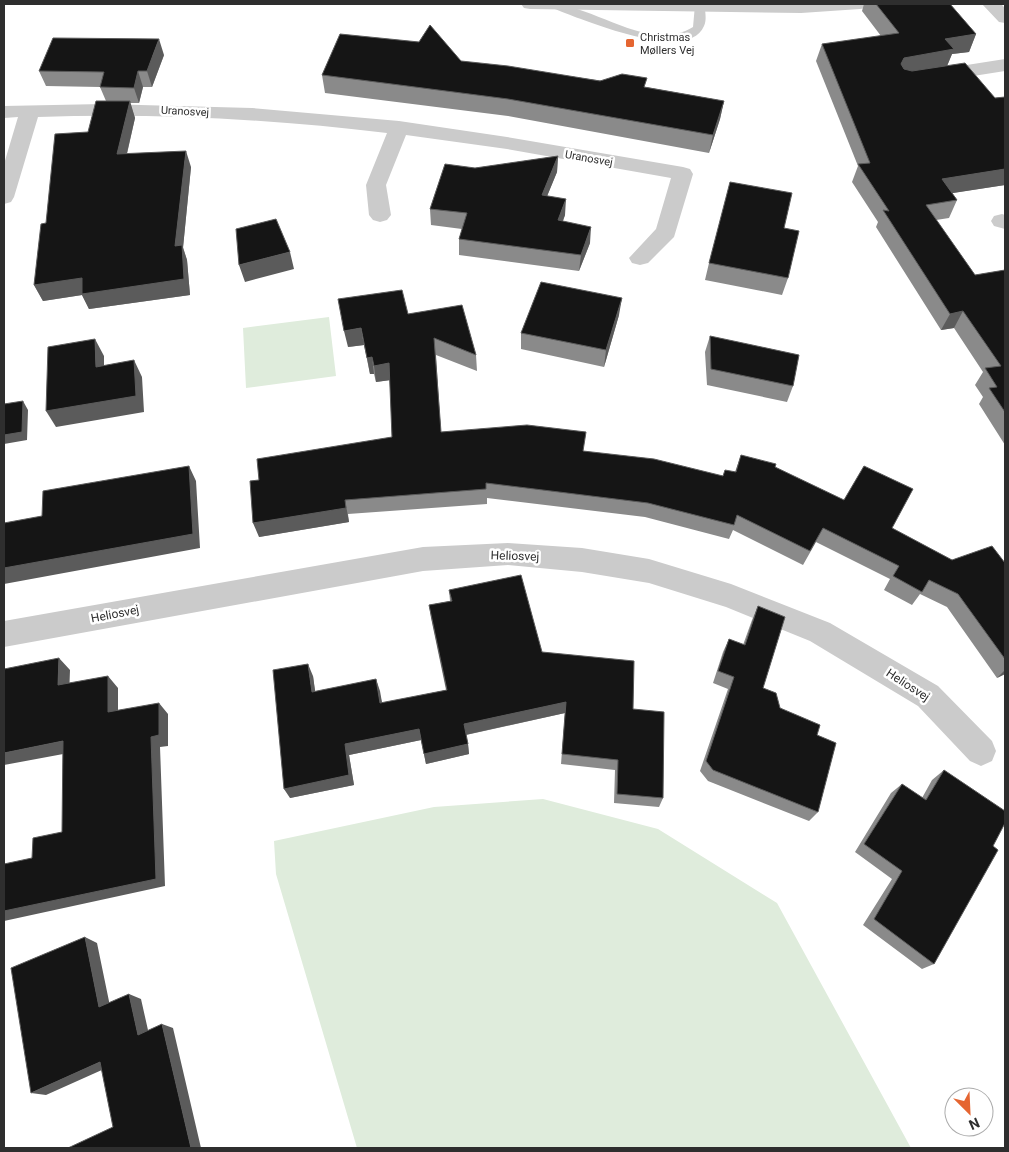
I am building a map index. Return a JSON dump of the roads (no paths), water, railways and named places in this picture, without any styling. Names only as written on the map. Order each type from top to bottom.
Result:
[{"type":"street","points":[[530,4],[801,8],[860,4]]},
{"type":"street","points":[[992,4],[1005,18]]},
{"type":"street","points":[[914,79],[1005,65]]},
{"type":"street","name":"Uranosvej","points":[[4,112],[157,110],[272,116],[399,127],[492,140],[683,174],[666,232],[640,258]]},
{"type":"street","points":[[4,197],[30,111]]},
{"type":"street","points":[[380,215],[376,185],[399,127]]},
{"type":"street","name":"Heliosvej","points":[[4,634],[423,558],[508,554],[582,560],[649,571],[731,596],[820,632],[928,696],[981,751]]},
{"type":"lane","points":[[552,4],[646,37],[666,40],[692,34],[698,29],[700,23],[699,7]]},
{"type":"place","name":"Christmas Møllers Vej","points":[[630,43]]}]
